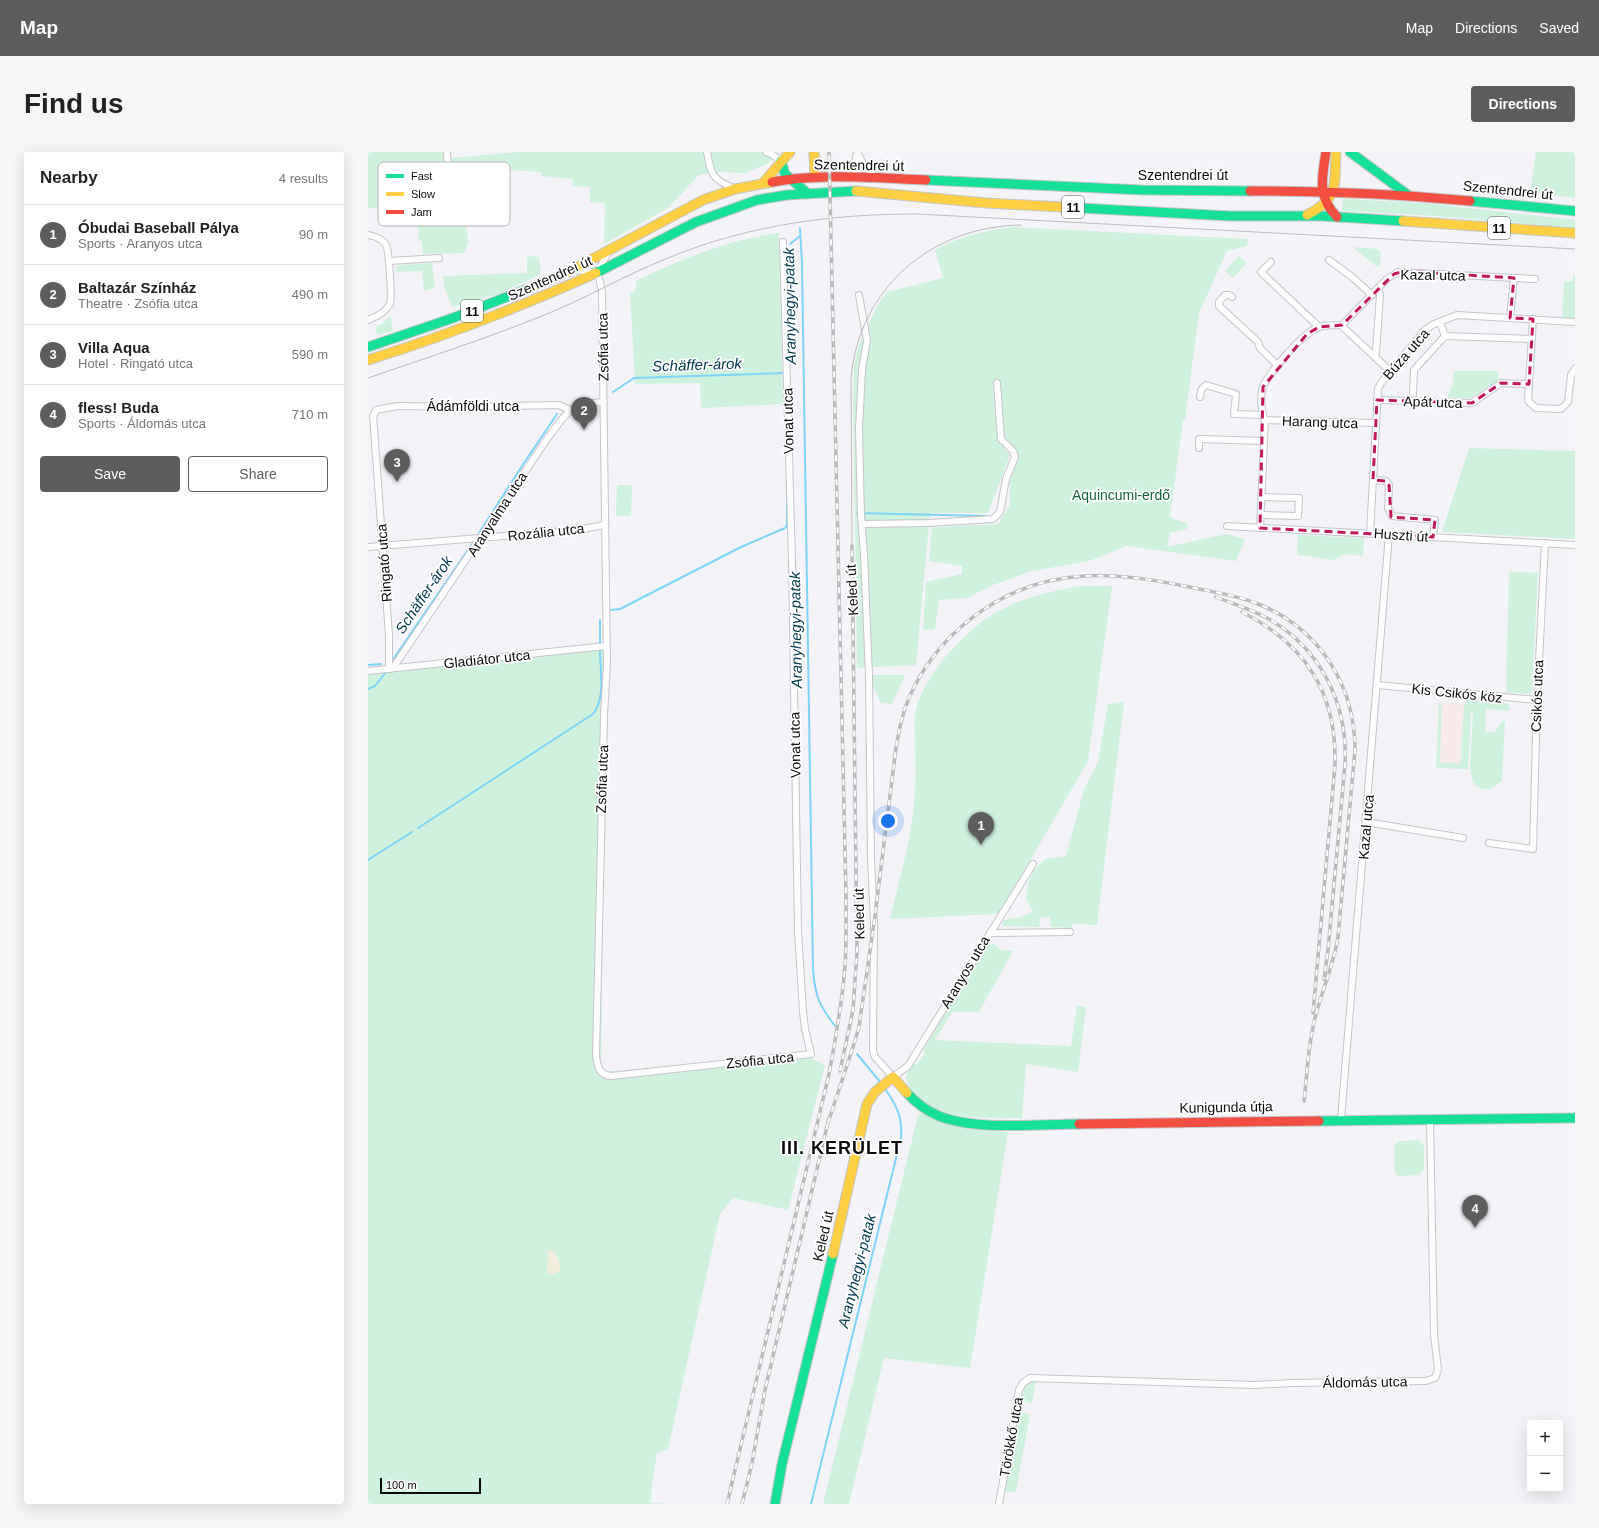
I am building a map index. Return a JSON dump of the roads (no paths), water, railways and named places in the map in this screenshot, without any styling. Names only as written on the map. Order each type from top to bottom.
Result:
[{"type":"main road","points":[[763,183],[790,152]]},
{"type":"main road","points":[[814,152],[815,178]]},
{"type":"main road","points":[[1326,152],[1322,190],[1323,199],[1330,211],[1337,217]]},
{"type":"main road","points":[[1307,215],[1326,204],[1334,191],[1336,152]]},
{"type":"main road","points":[[1350,152],[1408,195]]},
{"type":"main road","points":[[781,161],[783,168],[790,178]]},
{"type":"main road","name":"Szentendrei út","points":[[368,348],[453,318],[574,270],[703,200],[735,189],[790,178],[855,177],[1143,190],[1322,190],[1408,195],[1575,211]]},
{"type":"main road","name":"Szentendrei út","points":[[790,178],[808,194]]},
{"type":"main road","name":"Szentendrei út","points":[[368,360],[404,349],[516,308],[598,272],[696,222],[729,209],[764,199],[808,194],[852,191],[986,203],[1230,216],[1307,215],[1575,233]]},
{"type":"main road","name":"Keled út","points":[[775,1504],[782,1464],[867,1104],[875,1091],[890,1079]]},
{"type":"main road","name":"Kunigunda útja","points":[[890,1079],[930,1112],[944,1118],[974,1123],[1061,1124],[1342,1119],[1575,1118]]},
{"type":"street","points":[[707,152],[710,169],[715,178],[723,184],[735,189]]},
{"type":"street","points":[[766,152],[770,153],[781,161]]},
{"type":"street","points":[[855,177],[857,152]]},
{"type":"street","points":[[857,152],[864,166],[877,178]]},
{"type":"street","points":[[368,235],[376,236],[387,245],[390,303],[382,313],[368,320]]},
{"type":"street","name":"Vonat utca","points":[[783,242],[798,931],[803,1016],[811,1054]]},
{"type":"street","points":[[574,270],[598,272],[608,252]]},
{"type":"street","points":[[389,261],[439,258]]},
{"type":"street","points":[[1329,260],[1352,277],[1372,295]]},
{"type":"street","points":[[1271,262],[1261,272],[1319,327]]},
{"type":"street","name":"Kazal utca","points":[[1342,325],[1394,274],[1404,271],[1535,279]]},
{"type":"street","name":"Zsófia utca","points":[[598,272],[602,292],[606,646],[598,938],[596,1056],[598,1067],[605,1075],[611,1076],[811,1054]]},
{"type":"street","points":[[1510,318],[1514,278]]},
{"type":"street","points":[[1374,357],[1376,352],[1380,294],[1378,289]]},
{"type":"street","name":"Keled út","points":[[859,295],[867,341],[862,370],[860,401],[861,513],[869,669],[871,858],[874,923],[873,1052],[890,1079]]},
{"type":"street","points":[[1232,297],[1226,295],[1219,302],[1219,306],[1258,342],[1260,348],[1278,366]]},
{"type":"street","name":"Búza utca","points":[[1370,533],[1379,386],[1425,330],[1440,322],[1464,315],[1575,322]]},
{"type":"street","points":[[1533,320],[1528,401],[1536,408],[1561,409],[1568,402],[1570,375],[1575,369]]},
{"type":"street","points":[[1440,322],[1445,336]]},
{"type":"street","points":[[1260,528],[1264,441],[1263,387],[1278,366],[1307,334],[1319,327],[1342,325],[1391,372]]},
{"type":"street","points":[[1413,394],[1414,370],[1445,336],[1531,339]]},
{"type":"street","points":[[862,524],[928,523],[993,519],[1000,512],[1006,479],[1015,457],[1013,451],[1001,439],[997,383]]},
{"type":"street","name":"Apát utca","points":[[1377,400],[1472,403],[1501,383],[1529,384]]},
{"type":"street","name":"Harang utca","points":[[1200,397],[1201,390],[1206,385],[1236,394],[1234,414],[1376,423]]},
{"type":"street","points":[[570,410],[582,404],[603,402]]},
{"type":"street","name":"Ádámföldi utca","points":[[376,410],[398,406],[559,406],[570,410]]},
{"type":"street","name":"Ringató utca","points":[[376,410],[374,423],[391,668]]},
{"type":"street","name":"Aranyalma utca","points":[[391,668],[482,538],[546,439],[570,410]]},
{"type":"street","points":[[1199,448],[1198,439],[1264,441]]},
{"type":"street","points":[[1373,480],[1386,481],[1389,485],[1388,508],[1392,516],[1435,520],[1433,537]]},
{"type":"street","points":[[1261,514],[1298,516],[1299,498],[1262,497]]},
{"type":"street","name":"Rozália utca","points":[[368,547],[577,530],[605,525]]},
{"type":"street","name":"Huszti út","points":[[1227,526],[1575,545]]},
{"type":"street","name":"Kazal utca","points":[[1342,1119],[1389,534]]},
{"type":"street","name":"Csikós utca","points":[[1488,843],[1532,849],[1537,700],[1545,543]]},
{"type":"street","name":"Gladiátor utca","points":[[368,671],[606,646]]},
{"type":"street","name":"Kis Csikós köz","points":[[1377,684],[1537,700]]},
{"type":"street","points":[[1366,822],[1462,838]]},
{"type":"street","name":"Aranyos utca","points":[[890,1079],[908,1066],[1033,864]]},
{"type":"street","points":[[990,933],[1070,932]]},
{"type":"street","name":"Áldomás utca","points":[[1034,1378],[1255,1385],[1426,1381],[1434,1378],[1438,1370],[1434,1334],[1430,1119]]},
{"type":"street","name":"Törökkő utca","points":[[999,1504],[1019,1390],[1026,1380],[1034,1378]]},
{"type":"waterway","name":"Aranyhegyi-patak","points":[[800,228],[802,264],[813,969],[815,986],[819,1000],[835,1026]]},
{"type":"waterway","points":[[790,244],[800,236]]},
{"type":"waterway","name":"Schäffer-árok","points":[[613,392],[634,378],[785,373]]},
{"type":"waterway","name":"Schäffer-árok","points":[[479,533],[557,414]]},
{"type":"waterway","points":[[611,610],[620,609],[741,547],[785,528],[787,525],[787,483]]},
{"type":"waterway","points":[[857,513],[986,516]]},
{"type":"waterway","name":"Schäffer-árok","points":[[394,658],[472,544]]},
{"type":"waterway","points":[[600,620],[600,643]]},
{"type":"waterway","points":[[418,828],[593,714],[600,700],[601,692],[600,651]]},
{"type":"waterway","points":[[368,665],[381,664]]},
{"type":"waterway","name":"Schäffer-árok","points":[[368,689],[375,686],[386,672]]},
{"type":"waterway","points":[[368,860],[412,832]]},
{"type":"waterway","name":"Aranyhegyi-patak","points":[[857,1054],[881,1083]]},
{"type":"waterway","name":"Aranyhegyi-patak","points":[[811,1504],[901,1138],[900,1118],[885,1089]]},
{"type":"tram line","points":[[368,378],[542,316],[652,265],[698,247],[729,237],[759,230],[822,219],[853,216],[917,214],[1575,249]]},
{"type":"tram line","points":[[852,546],[851,378],[857,346],[868,316],[885,290],[906,268],[930,250],[958,237],[988,228],[1021,225]]},
{"type":"railway","points":[[727,1504],[829,1074],[840,1014],[845,967],[846,896],[829,152]]},
{"type":"railway","points":[[840,1071],[853,1010],[857,952],[852,546]]},
{"type":"railway","points":[[828,1123],[859,1027],[897,743],[905,708],[917,681],[934,656],[953,634],[975,615],[1000,600],[1027,588],[1055,580],[1084,576],[1124,577],[1164,582],[1233,596],[1258,604],[1280,614],[1299,628],[1315,644],[1329,662],[1340,682],[1348,703],[1353,726],[1355,750],[1338,937],[1314,1022],[1304,1101]]},
{"type":"railway","points":[[1216,597],[1267,618],[1286,630],[1302,645],[1316,662],[1327,680],[1336,699],[1342,720],[1345,742],[1345,764],[1324,979]]},
{"type":"railway","points":[[1242,612],[1264,625],[1284,640],[1300,656],[1313,674],[1323,694],[1330,715],[1334,739],[1335,765],[1313,1013]]},
{"type":"railway","points":[[742,1504],[752,1463],[765,1390],[829,1118]]},
{"type":"place","name":"Baltazár Színház","points":[[584,430]]},
{"type":"place","name":"Villa Aqua","points":[[397,482]]},
{"type":"place","name":"Óbudai Baseball Pálya","points":[[981,845]]},
{"type":"place","name":"fless! Buda","points":[[1475,1228]]},
{"type":"district","name":"III. KERÜLET","points":[[842,1148]]},
{"type":"park label","name":"Aquincumi-erdő","points":[[1121,495]]}]
